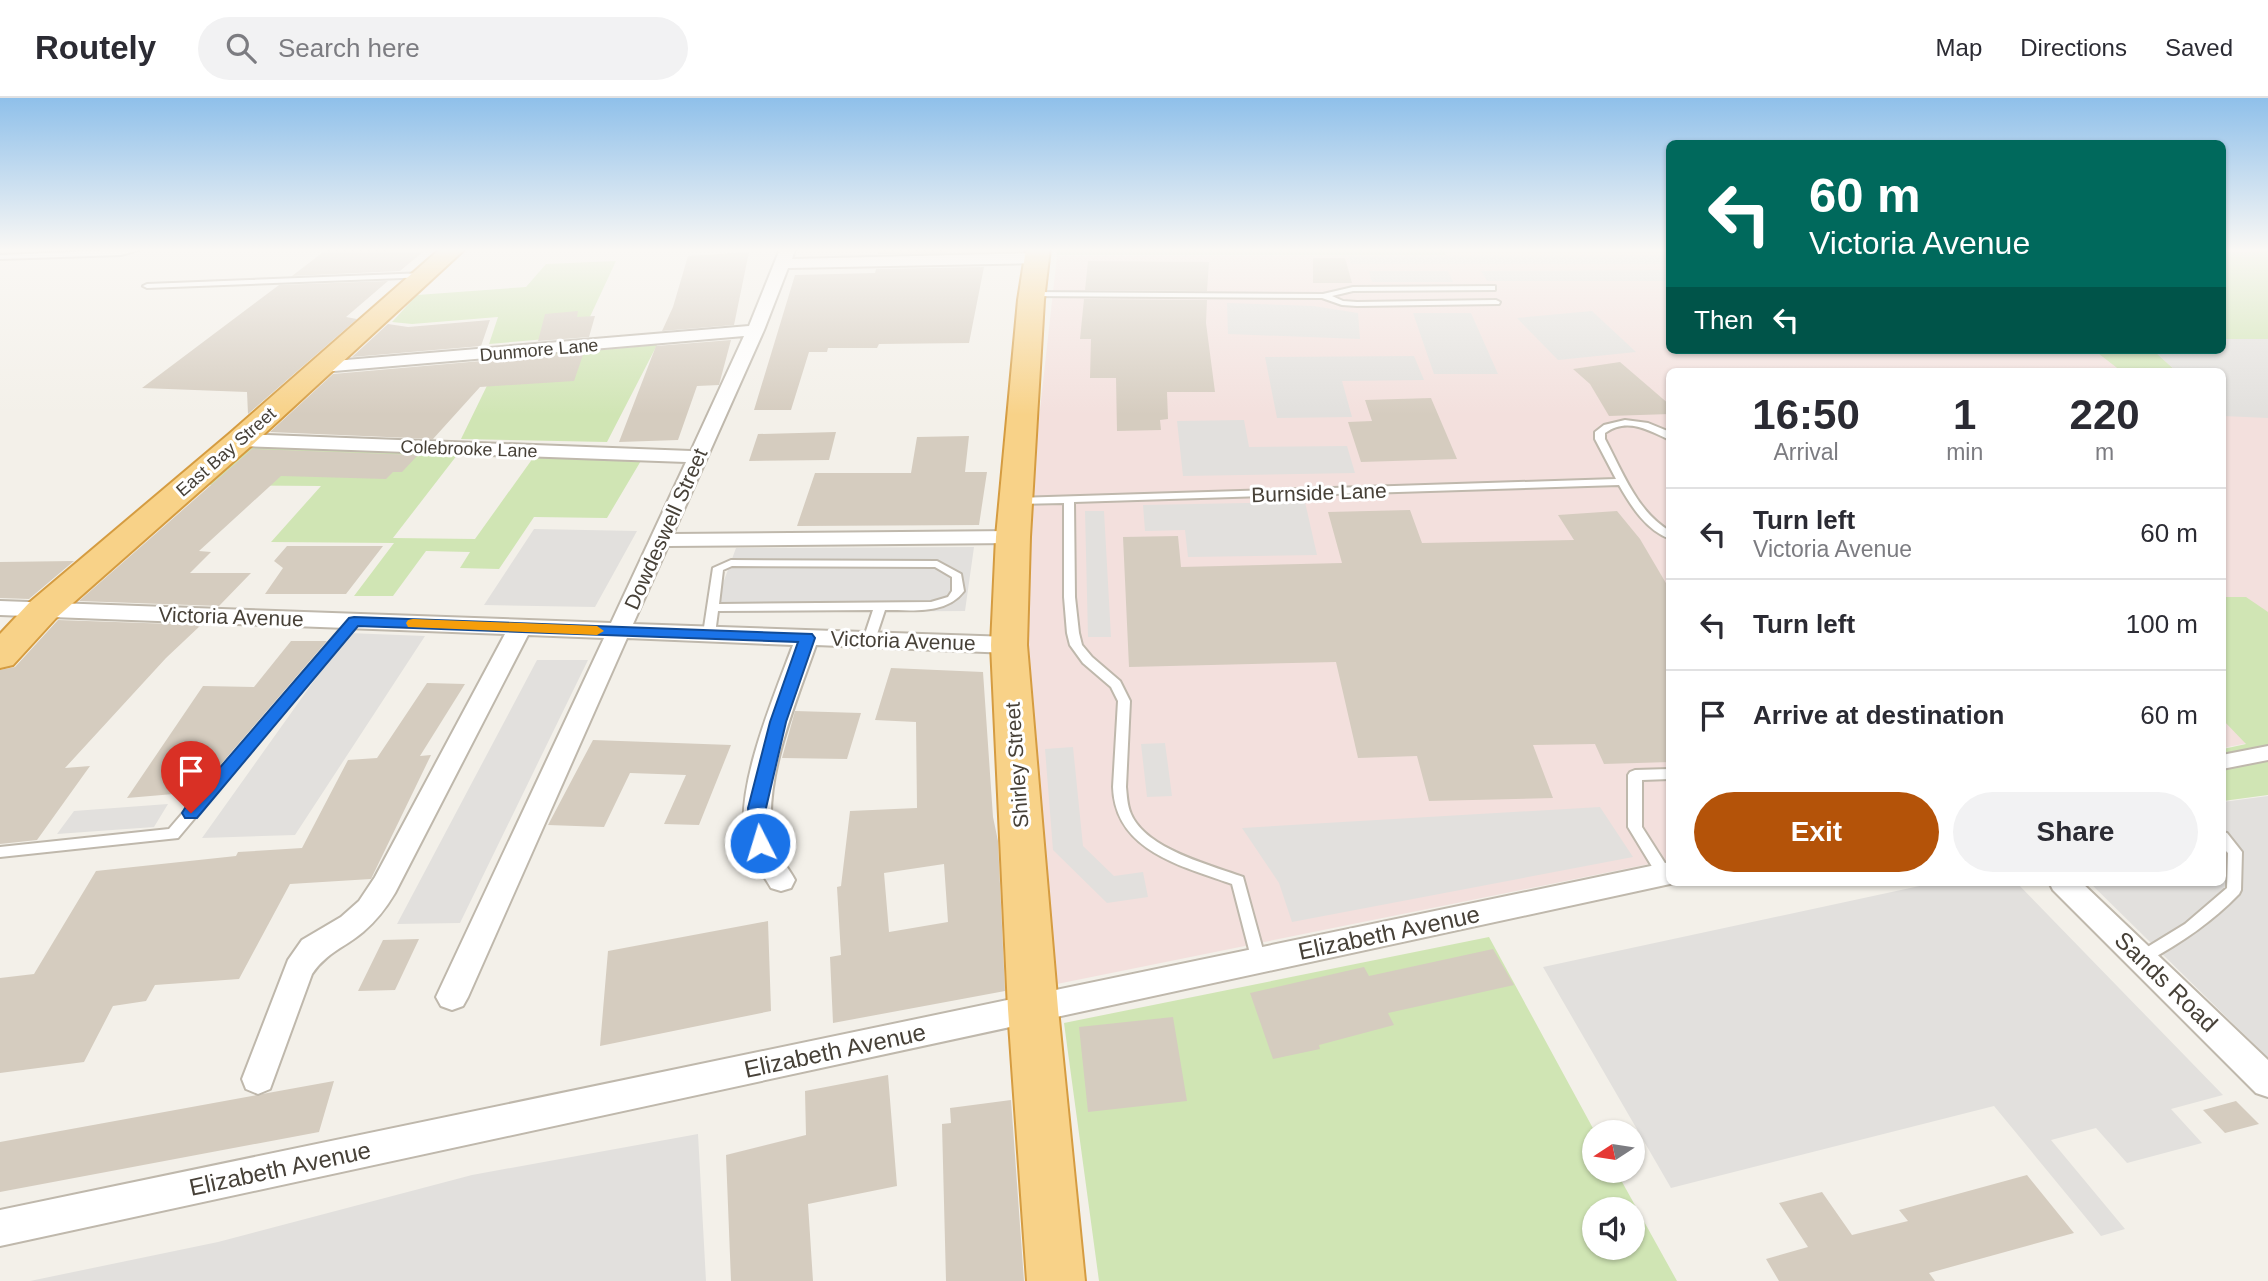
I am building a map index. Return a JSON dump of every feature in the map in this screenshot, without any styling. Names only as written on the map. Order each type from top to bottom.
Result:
[{"type":"highway","name":"East Bay Street","points":[[0,656],[43,610],[393,304]]},
{"type":"highway","name":"Shirley Street","points":[[1031,304],[1013,537],[1009,645],[1033,1009],[1056,1281]]},
{"type":"street","name":"Dowdeswell Street","points":[[452,997],[766,304]]},
{"type":"street","name":"Dunmore Lane","points":[[322,367],[756,330]]},
{"type":"street","name":"Colebrooke Lane","points":[[240,440],[698,457]]},
{"type":"street","points":[[660,540],[1013,537]]},
{"type":"street","name":"Victoria Avenue","points":[[0,608],[1009,645]]},
{"type":"street","points":[[258,1080],[299,969],[313,949],[351,925],[369,909],[385,885],[520,628]]},
{"type":"street","points":[[781,880],[760,843],[757,808],[778,722],[807,638]]},
{"type":"street","points":[[2226,761],[2268,753]]},
{"type":"street","name":"Elizabeth Avenue","points":[[0,1228],[1666,874]]},
{"type":"street","name":"Sands Road","points":[[2067,886],[2268,1082]]},
{"type":"lane","points":[[1666,434],[1657,428],[1630,423],[1605,426],[1600,432],[1600,439],[1623,482],[1646,516],[1666,533]]},
{"type":"lane","name":"Burnside Lane","points":[[1016,501],[1623,482]]},
{"type":"lane","points":[[1069,499],[1072,630],[1083,656],[1109,677],[1122,692],[1124,701],[1120,800],[1129,825],[1150,845],[1238,881],[1258,961]]},
{"type":"lane","points":[[709,634],[712,608],[718,568],[731,563],[937,564],[957,576],[958,591],[952,599],[932,606],[712,608]]},
{"type":"lane","points":[[869,640],[880,607]]},
{"type":"lane","points":[[0,852],[173,834],[354,621]]},
{"type":"lane","points":[[1666,774],[1635,775],[1635,827],[1666,873]]},
{"type":"lane","points":[[2141,958],[2183,935],[2211,915],[2234,890],[2235,852],[2226,842]]},
{"type":"shaded area","points":[[1052,304],[1666,304],[1666,354],[2226,354],[2226,327],[2268,360],[2268,739],[2226,747],[2226,368],[1666,368],[1666,861],[1052,985],[1023,563]]},
{"type":"shaded area","points":[[1227,304],[1313,306],[1358,313],[1360,339],[1228,334]]},
{"type":"shaded area","points":[[1592,311],[1636,352],[1558,360],[1517,318]]},
{"type":"shaded area","points":[[1413,313],[1471,313],[1498,374],[1434,374]]},
{"type":"shaded area","points":[[2226,339],[2268,339],[2268,418],[2226,416],[2226,368],[2173,368],[2157,354],[2226,354]]},
{"type":"shaded area","points":[[1414,356],[1424,380],[1342,381],[1352,417],[1277,418],[1265,357]]},
{"type":"shaded area","points":[[1244,420],[1249,447],[1347,446],[1355,473],[1183,476],[1177,421]]},
{"type":"shaded area","points":[[1305,502],[1317,555],[1188,557],[1185,530],[1145,531],[1143,505]]},
{"type":"shaded area","points":[[1085,511],[1104,511],[1111,637],[1088,637]]},
{"type":"shaded area","points":[[534,529],[637,531],[595,607],[484,605]]},
{"type":"shaded area","points":[[974,547],[965,611],[712,613],[736,548]]},
{"type":"shaded area","points":[[348,633],[425,636],[295,835],[202,838]]},
{"type":"shaded area","points":[[537,660],[588,660],[460,923],[397,924]]},
{"type":"shaded area","points":[[1165,743],[1172,796],[1147,797],[1141,744]]},
{"type":"shaded area","points":[[1073,747],[1083,846],[1114,876],[1143,872],[1148,897],[1107,903],[1053,850],[1045,749]]},
{"type":"shaded area","points":[[2268,796],[2268,1058],[2093,886],[2226,886],[2226,802]]},
{"type":"shaded area","points":[[168,804],[154,827],[57,834],[74,811]]},
{"type":"shaded area","points":[[1600,807],[1633,857],[1292,922],[1279,883],[1242,828]]},
{"type":"shaded area","points":[[1919,886],[2020,886],[2223,1095],[2171,1109],[2202,1143],[2127,1163],[2096,1128],[2051,1140],[2125,1229],[2101,1236],[1994,1106],[1671,1188],[1645,1143],[1645,1120],[1632,1120],[1543,967]]},
{"type":"shaded area","points":[[698,1134],[706,1281],[30,1281],[218,1242],[472,1175]]},
{"type":"green space","points":[[408,304],[596,304],[581,336],[489,344],[498,317],[412,324],[392,322]]},
{"type":"green space","points":[[2226,304],[2268,304],[2268,339],[2226,339]]},
{"type":"green space","points":[[657,345],[607,442],[461,439],[500,359]]},
{"type":"green space","points":[[2099,354],[2157,354],[2173,368],[2117,368]]},
{"type":"green space","points":[[243,447],[461,450],[393,538],[475,539],[533,458],[642,459],[607,518],[534,517],[499,569],[460,568],[470,552],[426,551],[393,596],[354,596],[394,543],[271,542],[321,486],[198,485]]},
{"type":"green space","points":[[2226,597],[2246,597],[2268,612],[2268,795],[2226,801],[2226,748],[2246,744],[2226,723]]},
{"type":"green space","points":[[1489,937],[1588,1120],[1582,1120],[1582,1183],[1623,1183],[1630,1197],[1582,1197],[1582,1260],[1645,1260],[1645,1223],[1677,1281],[1099,1281],[1064,1023]]},
{"type":"building","points":[[253,304],[361,304],[346,317],[357,319],[248,414],[247,392],[142,388]]},
{"type":"building","points":[[674,304],[738,304],[734,325],[662,331]]},
{"type":"building","points":[[786,304],[977,304],[969,343],[879,344],[877,348],[828,348],[827,352],[809,352],[791,410],[754,410]]},
{"type":"building","points":[[1083,304],[1207,304],[1206,323],[1215,392],[1167,392],[1168,419],[1160,420],[1161,430],[1117,431],[1116,378],[1090,378],[1091,339],[1080,339]]},
{"type":"building","points":[[578,311],[577,317],[595,316],[589,337],[538,341],[545,314]]},
{"type":"building","points":[[490,320],[481,346],[352,357],[388,324],[408,327]]},
{"type":"building","points":[[731,340],[719,385],[697,386],[678,440],[619,442],[656,346]]},
{"type":"building","points":[[584,352],[574,381],[480,387],[433,439],[270,432],[333,374]]},
{"type":"building","points":[[1620,362],[1666,402],[1666,414],[1609,416],[1590,384],[1573,369]]},
{"type":"building","points":[[1431,398],[1457,459],[1361,462],[1348,422],[1372,421],[1365,400]]},
{"type":"building","points":[[836,432],[829,460],[749,461],[758,434]]},
{"type":"building","points":[[969,436],[965,472],[987,472],[979,525],[797,526],[815,473],[911,473],[917,437]]},
{"type":"building","points":[[252,449],[418,455],[402,472],[393,472],[386,479],[281,476],[199,551],[211,552],[190,573],[251,573],[219,606],[79,601]]},
{"type":"building","points":[[1410,510],[1422,543],[1574,540],[1558,515],[1617,511],[1640,539],[1666,583],[1666,762],[1604,764],[1595,744],[1533,745],[1553,798],[1429,801],[1417,756],[1358,758],[1336,662],[1129,667],[1123,537],[1178,536],[1181,567],[1342,563],[1328,512]]},
{"type":"building","points":[[287,546],[383,546],[346,594],[265,594],[283,568],[274,561]]},
{"type":"building","points":[[74,561],[29,599],[0,598],[0,562]]},
{"type":"building","points":[[58,620],[201,625],[166,658],[65,768],[90,766],[37,840],[0,844],[0,670],[15,667]]},
{"type":"building","points":[[291,641],[327,641],[197,792],[127,798],[203,686],[254,687]]},
{"type":"building","points":[[891,668],[983,672],[993,817],[998,841],[1005,991],[833,1023],[830,957],[841,955],[837,887],[841,886],[850,811],[917,808],[916,722],[875,720]],"holes":[[[944,864],[948,922],[889,932],[884,873]]]},
{"type":"building","points":[[427,683],[465,684],[420,756],[431,755],[371,879],[290,884],[239,979],[155,985],[146,1001],[113,1006],[84,1062],[0,1073],[0,978],[34,974],[96,871],[236,856],[238,852],[302,848],[348,760],[377,758]]},
{"type":"building","points":[[795,711],[861,713],[847,759],[782,758]]},
{"type":"building","points":[[593,740],[731,745],[699,825],[664,824],[686,775],[630,773],[604,827],[548,825]]},
{"type":"building","points":[[768,921],[771,1011],[600,1046],[608,951]]},
{"type":"building","points":[[419,939],[395,990],[358,991],[383,940]]},
{"type":"building","points":[[1493,949],[1514,985],[1388,1013],[1394,1025],[1319,1045],[1320,1049],[1273,1059],[1250,993],[1364,967],[1369,976]]},
{"type":"building","points":[[1173,1017],[1187,1101],[1088,1112],[1079,1027]]},
{"type":"building","points":[[888,1075],[897,1186],[808,1204],[813,1281],[731,1281],[726,1155],[806,1135],[805,1091]]},
{"type":"building","points":[[334,1081],[319,1132],[0,1192],[0,1142]]},
{"type":"building","points":[[1011,1100],[1024,1281],[946,1281],[942,1124],[951,1123],[950,1108]]},
{"type":"building","points":[[2236,1101],[2259,1124],[2225,1133],[2203,1110]]},
{"type":"building","points":[[2027,1175],[2074,1233],[1929,1273],[1935,1281],[1779,1281],[1766,1259],[1808,1247],[1779,1203],[1822,1192],[1852,1235],[1908,1221],[1899,1210]]},
{"type":"slow traffic","points":[[413,623],[597,631]]},
{"type":"route","points":[[191,813],[354,621],[807,638],[778,722],[757,808],[760,843]]}]
